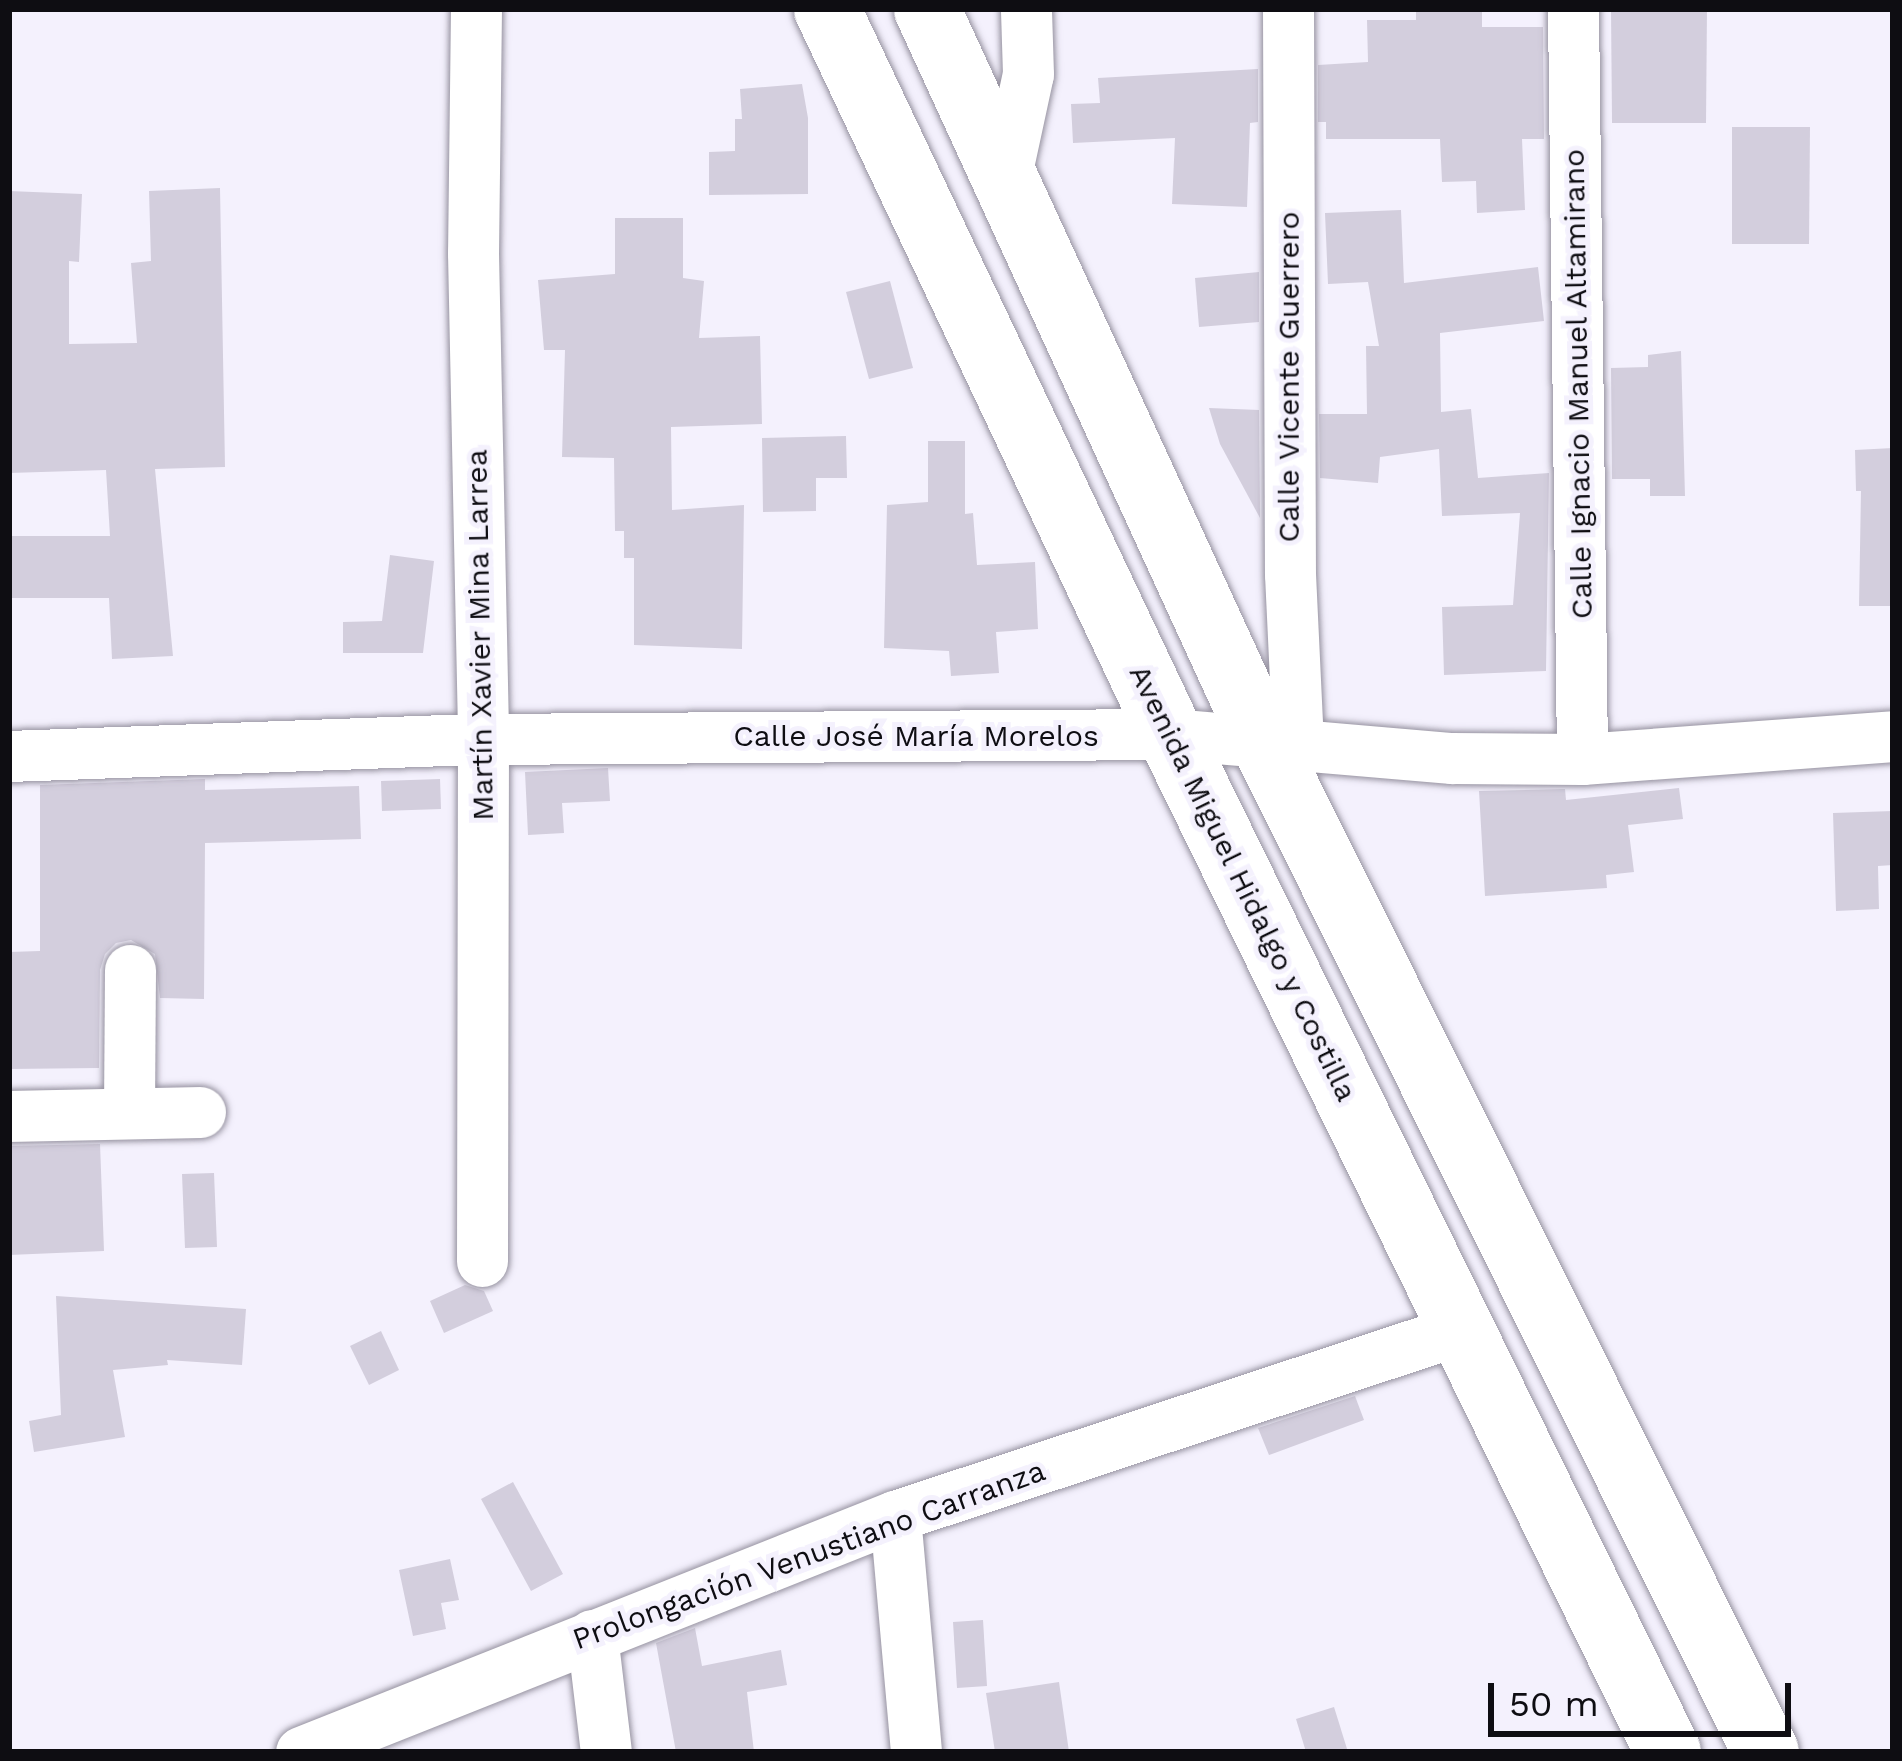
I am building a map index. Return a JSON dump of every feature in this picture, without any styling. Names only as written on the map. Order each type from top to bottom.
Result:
[{"type":"main road","name":"Avenida Miguel Hidalgo y Costilla","points":[[827,9],[1169,734],[1668,1752]]},
{"type":"main road","points":[[928,9],[1005,181],[1766,1752]]},
{"type":"street","name":"Martín Xavier Mina Larrea","points":[[476,9],[473,253],[483,739],[482,1261]]},
{"type":"street","points":[[1005,181],[1028,74],[1026,9]]},
{"type":"street","name":"Calle Vicente Guerrero","points":[[1281,743],[1290,574],[1288,9]]},
{"type":"street","name":"Calle Ignacio Manuel Altamirano","points":[[1573,9],[1582,759]]},
{"type":"street","name":"Calle José María Morelos","points":[[9,756],[483,739],[1169,734],[1452,758],[1582,759],[1893,736]]},
{"type":"street","points":[[129,1112],[130,970]]},
{"type":"street","points":[[9,1116],[200,1112]]},
{"type":"street","name":"Prolongación Venustiano Carranza","points":[[301,1752],[895,1516],[1461,1329]]},
{"type":"street","points":[[895,1516],[916,1752]]},
{"type":"street","points":[[592,1635],[606,1752]]},
{"type":"building","points":[[1416,9],[1482,9],[1482,27],[1543,27],[1544,139],[1522,139],[1525,210],[1477,213],[1476,181],[1442,182],[1440,139],[1326,139],[1326,122],[1318,122],[1318,65],[1368,62],[1367,20],[1416,20]]},
{"type":"building","points":[[1611,9],[1707,9],[1706,123],[1612,123]]},
{"type":"building","points":[[1258,69],[1258,122],[1250,123],[1247,207],[1172,204],[1175,138],[1073,143],[1071,104],[1100,103],[1098,78]]},
{"type":"building","points":[[802,84],[808,118],[808,194],[709,195],[709,152],[735,151],[735,119],[742,119],[740,89]]},
{"type":"building","points":[[1732,127],[1810,127],[1809,244],[1732,244]]},
{"type":"building","points":[[220,188],[225,467],[155,469],[173,656],[112,659],[109,598],[9,598],[9,536],[110,536],[106,470],[9,473],[9,191],[82,194],[79,262],[69,261],[69,344],[137,343],[131,263],[151,261],[149,191]]},
{"type":"building","points":[[1401,210],[1404,283],[1538,267],[1544,321],[1440,333],[1441,412],[1471,409],[1478,478],[1549,473],[1546,671],[1444,675],[1442,607],[1513,605],[1520,513],[1442,516],[1439,449],[1380,457],[1378,483],[1320,478],[1319,414],[1367,414],[1366,346],[1379,346],[1368,282],[1328,284],[1325,213]]},
{"type":"building","points":[[615,218],[683,218],[683,278],[704,281],[699,338],[760,336],[762,424],[671,427],[672,510],[744,505],[742,649],[634,645],[634,558],[624,558],[624,531],[615,531],[614,458],[562,457],[565,350],[544,350],[538,280],[615,274]]},
{"type":"building","points":[[1259,272],[1259,322],[1199,327],[1195,278]]},
{"type":"building","points":[[890,281],[913,368],[869,379],[846,292]]},
{"type":"building","points":[[1681,351],[1685,496],[1650,496],[1650,479],[1612,479],[1611,368],[1648,367],[1648,355]]},
{"type":"building","points":[[1209,408],[1259,410],[1260,518],[1220,444]]},
{"type":"building","points":[[846,436],[847,478],[816,478],[816,511],[763,512],[762,438]]},
{"type":"building","points":[[928,441],[965,441],[965,514],[973,513],[977,565],[1035,562],[1038,629],[996,632],[999,673],[951,676],[949,651],[884,648],[887,505],[928,502]]},
{"type":"building","points":[[1893,448],[1893,606],[1859,606],[1861,491],[1856,491],[1855,450]]},
{"type":"building","points":[[390,555],[434,561],[423,653],[343,653],[343,622],[382,621]]},
{"type":"building","points":[[608,768],[610,801],[562,803],[564,833],[528,835],[525,772]]},
{"type":"building","points":[[205,779],[205,790],[359,786],[361,839],[205,843],[204,999],[160,998],[155,954],[131,940],[116,943],[105,954],[100,970],[99,1068],[9,1069],[9,952],[40,951],[40,785]]},
{"type":"building","points":[[440,779],[441,809],[382,811],[381,781]]},
{"type":"building","points":[[1679,788],[1683,819],[1628,825],[1634,872],[1606,875],[1607,888],[1485,896],[1479,791],[1565,789],[1566,800]]},
{"type":"building","points":[[1893,811],[1893,865],[1878,866],[1879,909],[1836,911],[1833,813]]},
{"type":"building","points":[[100,1144],[104,1251],[9,1255],[9,1146]]},
{"type":"building","points":[[214,1173],[217,1247],[185,1248],[182,1174]]},
{"type":"building","points":[[465,1285],[484,1291],[493,1311],[444,1333],[430,1301]]},
{"type":"building","points":[[56,1296],[246,1309],[242,1365],[167,1360],[168,1365],[113,1370],[125,1437],[34,1452],[29,1421],[61,1415]]},
{"type":"building","points":[[381,1331],[399,1370],[369,1385],[350,1346]]},
{"type":"building","points":[[1355,1396],[1364,1420],[1269,1455],[1258,1428]]},
{"type":"building","points":[[513,1482],[563,1574],[531,1591],[481,1499]]},
{"type":"building","points":[[450,1559],[459,1600],[441,1603],[446,1629],[413,1636],[399,1570]]},
{"type":"building","points":[[983,1620],[987,1686],[957,1688],[953,1622]]},
{"type":"building","points":[[695,1628],[702,1666],[781,1650],[787,1685],[747,1692],[754,1752],[676,1752],[656,1643]]},
{"type":"building","points":[[1059,1682],[1069,1752],[995,1752],[986,1693]]},
{"type":"building","points":[[1334,1707],[1348,1752],[1306,1752],[1296,1719]]}]
